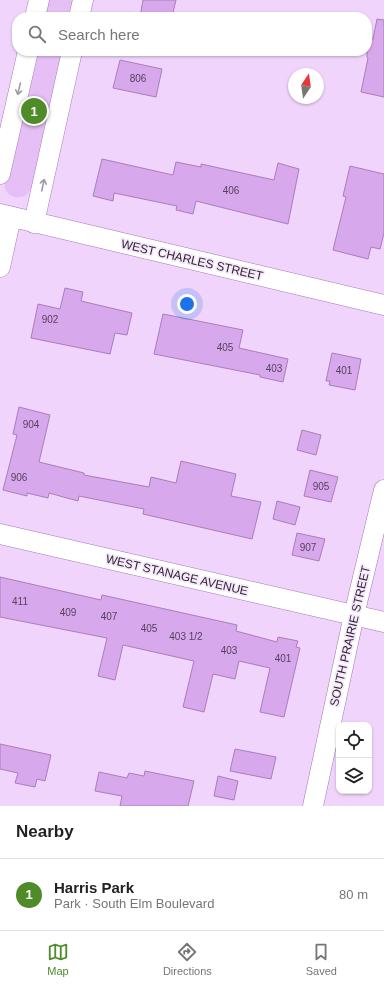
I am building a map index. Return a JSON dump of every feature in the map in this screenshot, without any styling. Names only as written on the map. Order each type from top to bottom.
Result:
[{"type":"street","points":[[36,12],[39,0]]},
{"type":"street","points":[[80,12],[83,0]]},
{"type":"street","points":[[0,174],[27,56]]},
{"type":"street","points":[[34,223],[71,56]]},
{"type":"street","points":[[0,267],[6,216]]},
{"type":"street","name":"WEST CHARLES STREET","points":[[6,216],[384,305]]},
{"type":"street","name":"SOUTH PRAIRIE STREET","points":[[313,806],[354,615],[384,490]]},
{"type":"street","name":"WEST STANAGE AVENUE","points":[[0,534],[384,622]]},
{"type":"shaded area","points":[[45,0],[75,0],[72,12],[42,12]]},
{"type":"shaded area","points":[[32,56],[62,56],[29,192],[22,197],[15,197],[8,194],[5,188],[5,172]]},
{"type":"building","points":[[143,0],[176,0],[173,12],[141,12]]},
{"type":"building","points":[[377,19],[384,20],[384,97],[361,92],[368,58],[367,56],[372,56],[373,39]]},
{"type":"building","points":[[120,60],[162,69],[156,97],[113,88]]},
{"type":"building","points":[[102,159],[173,175],[176,162],[201,167],[201,164],[274,180],[278,163],[299,169],[288,224],[196,201],[193,214],[176,210],[177,206],[114,193],[113,201],[93,196]]},
{"type":"building","points":[[350,166],[384,174],[384,233],[380,249],[371,247],[368,259],[333,250],[346,197],[343,196]]},
{"type":"building","points":[[65,288],[83,292],[81,301],[132,313],[127,335],[115,333],[110,354],[31,338],[38,304],[60,309]]},
{"type":"building","points":[[163,314],[243,330],[239,348],[288,359],[283,382],[260,377],[260,375],[154,354]]},
{"type":"building","points":[[332,353],[361,359],[355,390],[329,385],[330,381],[326,381]]},
{"type":"building","points":[[19,407],[50,415],[39,462],[84,473],[84,475],[149,487],[151,477],[176,483],[181,461],[236,474],[231,496],[261,502],[252,539],[143,514],[144,509],[79,496],[78,501],[49,493],[48,498],[27,493],[27,496],[3,490],[17,435],[13,434]]},
{"type":"building","points":[[302,430],[321,435],[316,455],[297,450]]},
{"type":"building","points":[[310,470],[338,477],[331,502],[304,496]]},
{"type":"building","points":[[277,501],[300,507],[295,525],[273,519]]},
{"type":"building","points":[[297,533],[325,539],[319,561],[292,555]]},
{"type":"building","points":[[0,577],[101,600],[102,595],[237,625],[236,631],[277,642],[278,637],[298,641],[296,647],[300,648],[284,717],[260,712],[270,668],[239,661],[235,679],[213,674],[204,712],[183,707],[194,661],[123,645],[115,680],[98,676],[107,638],[0,617]]},
{"type":"building","points":[[0,744],[51,755],[45,781],[37,779],[35,787],[15,783],[18,773],[0,769]]},
{"type":"building","points":[[235,749],[276,757],[271,779],[230,771]]},
{"type":"building","points":[[145,771],[194,781],[188,806],[120,806],[122,796],[95,791],[99,772],[127,778],[129,773],[144,776]]},
{"type":"building","points":[[218,776],[238,781],[234,800],[214,796]]},
{"type":"place","name":"Harris Park","points":[[34,111]]}]
